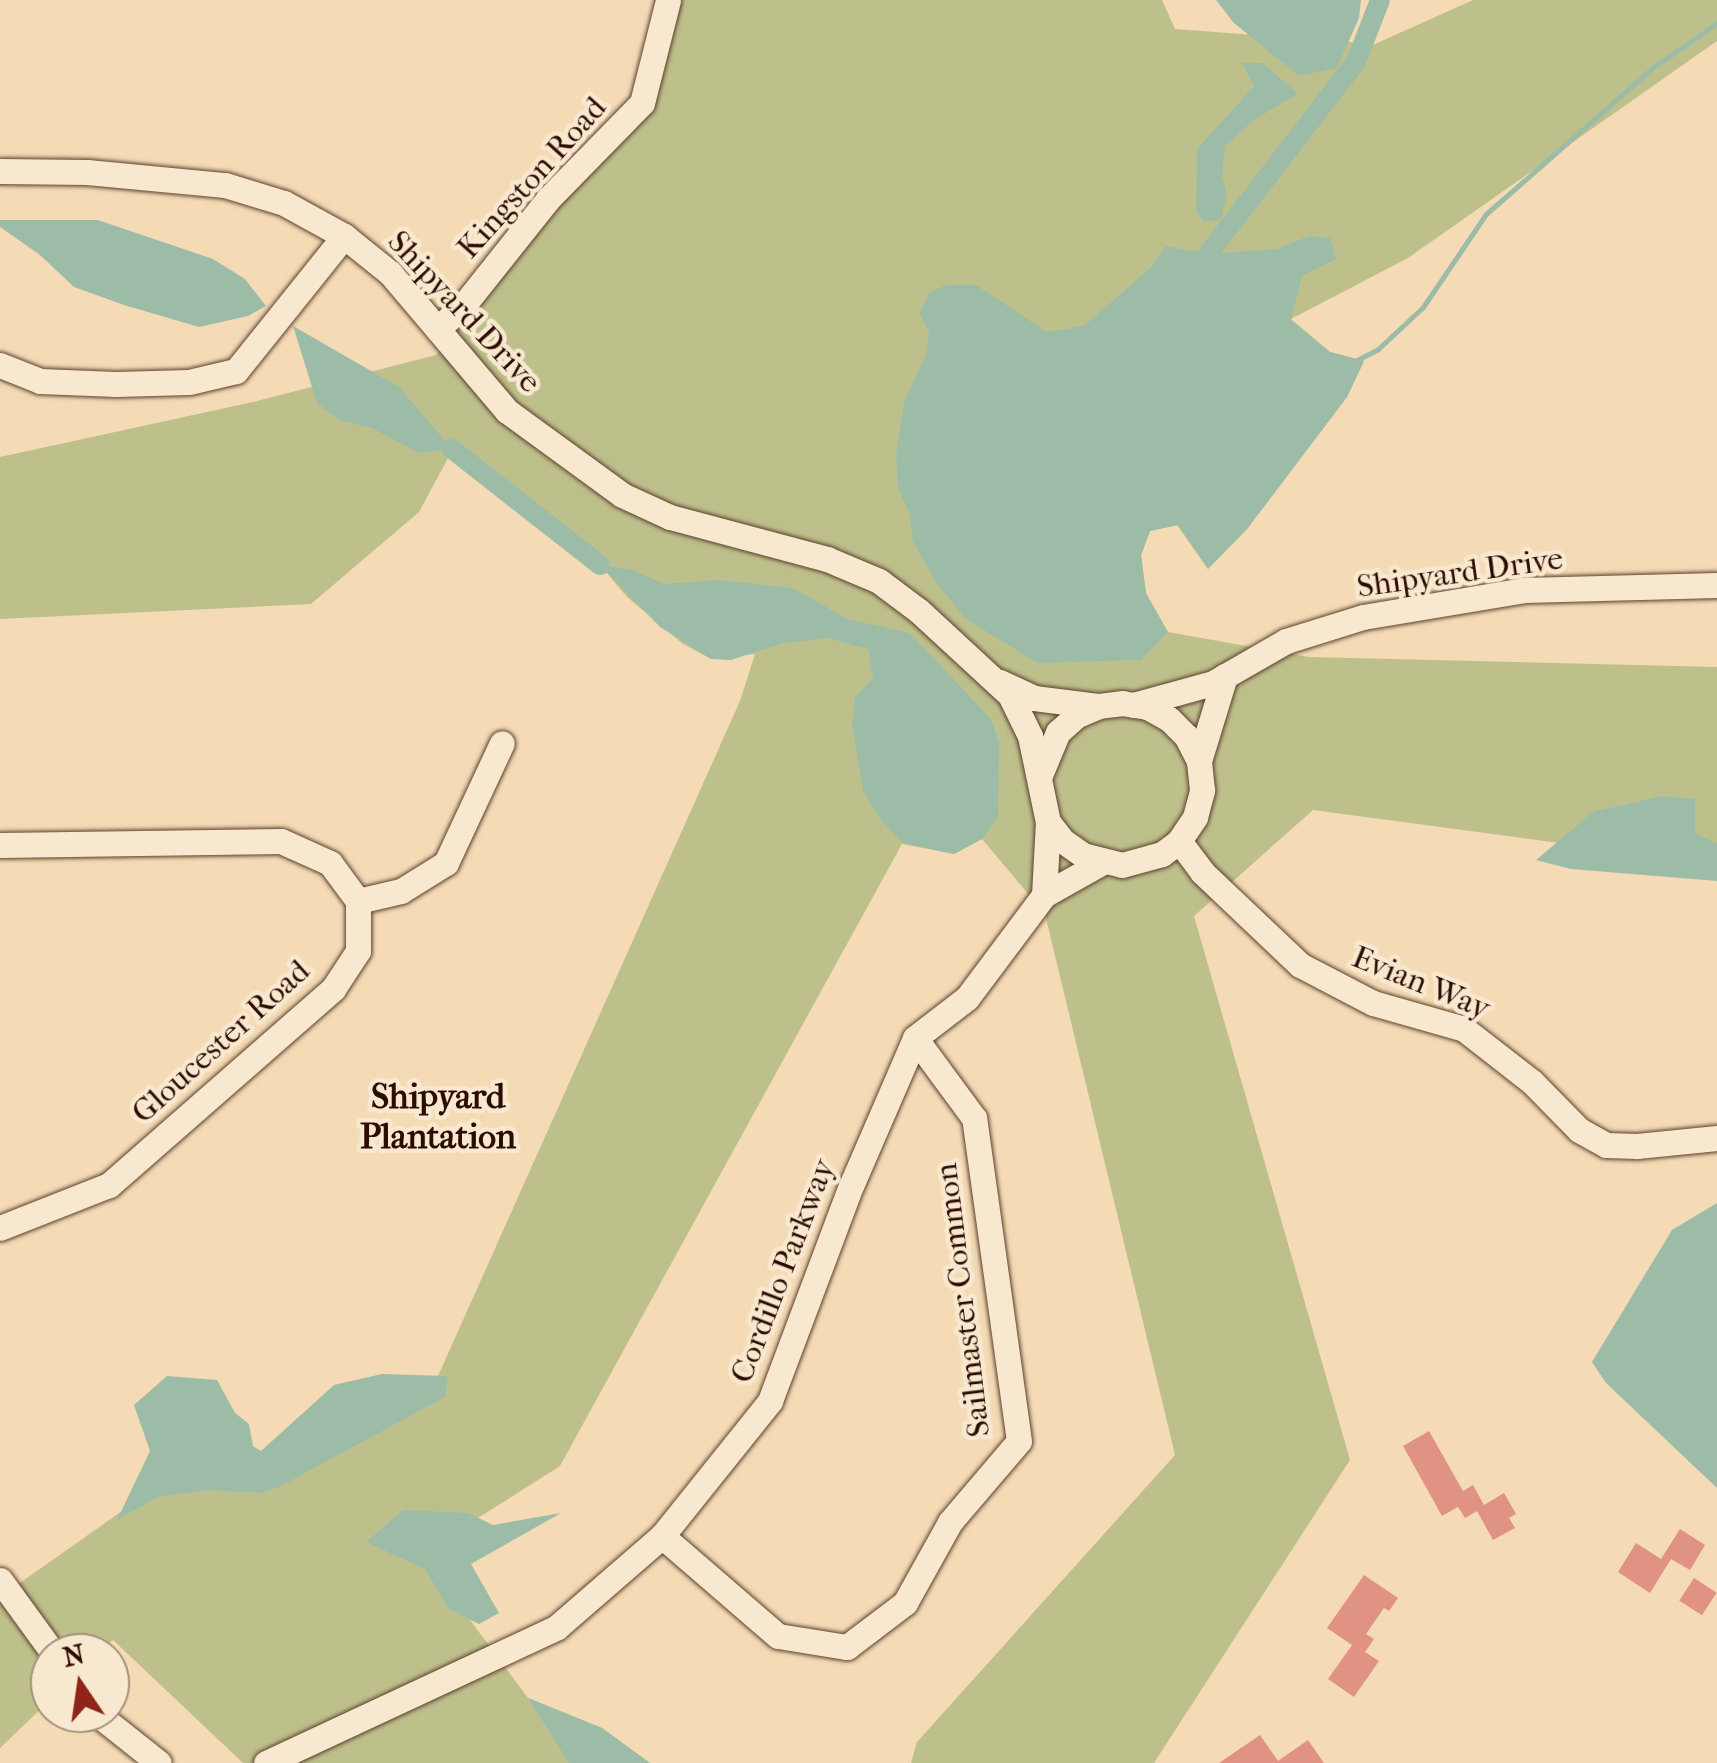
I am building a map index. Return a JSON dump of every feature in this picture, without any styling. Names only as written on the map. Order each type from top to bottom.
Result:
[{"type":"street","name":"Kingston Road","points":[[438,329],[548,199],[642,102],[668,0]]},
{"type":"street","name":"Shipyard Drive","points":[[0,170],[87,172],[225,185],[284,202],[373,256],[507,412],[622,494],[670,517],[827,559],[878,581],[1000,682],[1034,698],[1098,706]]},
{"type":"street","points":[[0,364],[40,381],[134,384],[223,376],[236,371],[276,326],[344,236]]},
{"type":"street","name":"Shipyard Drive","points":[[1134,705],[1188,692],[1286,641],[1363,616],[1524,590],[1717,586]]},
{"type":"street","points":[[1199,761],[1186,736],[1169,719],[1134,705],[1098,706],[1076,716],[1058,732],[1040,776],[1040,800],[1048,822],[1062,841],[1101,863],[1143,862],[1179,840],[1198,803],[1199,761],[1225,676]]},
{"type":"street","name":"Shipyard Drive","points":[[1000,682],[1030,736],[1040,776]]},
{"type":"street","points":[[0,846],[281,841],[330,863],[358,901],[401,892],[446,863],[502,743]]},
{"type":"street","points":[[1044,896],[1048,822]]},
{"type":"street","name":"Evian Way","points":[[1179,840],[1215,886],[1300,966],[1373,1003],[1433,1016],[1464,1029],[1532,1082],[1579,1130],[1606,1145],[1698,1143],[1717,1138]]},
{"type":"street","name":"Cordillo Parkway","points":[[266,1763],[557,1627],[662,1536],[770,1401],[850,1186],[915,1038],[967,998],[1044,896],[1101,863]]},
{"type":"street","name":"Gloucester Road","points":[[0,1228],[109,1185],[333,989],[358,951],[358,901]]},
{"type":"street","name":"Sailmaster Common","points":[[662,1536],[778,1636],[847,1647],[904,1603],[950,1522],[1019,1441],[974,1118],[915,1038]]},
{"type":"street","points":[[0,1580],[38,1633]]},
{"type":"street","points":[[121,1733],[159,1763]]},
{"type":"green space","points":[[674,0],[1162,0],[1175,29],[1375,44],[1473,0],[1717,0],[1717,41],[1408,258],[1291,319],[1330,352],[1364,361],[1347,397],[1247,529],[1208,569],[1177,525],[1150,531],[1141,555],[1146,594],[1168,632],[1309,657],[1717,667],[1717,864],[1313,810],[1194,916],[1350,1460],[1154,1763],[911,1763],[917,1742],[1175,1455],[1045,914],[982,839],[954,854],[902,844],[560,1466],[421,1554],[528,1698],[602,1728],[650,1763],[243,1763],[130,1656],[130,1633],[30,1633],[30,1719],[0,1748],[0,1597],[217,1444],[273,1465],[438,1376],[740,701],[755,654],[711,659],[683,644],[627,597],[600,565],[453,449],[419,512],[311,604],[0,619],[0,457],[253,402],[436,355],[523,244],[645,107]]},
{"type":"shaded area","points":[[1216,0],[1361,0],[1359,18],[1337,68],[1299,76],[1234,23]]},
{"type":"shaded area","points":[[1242,63],[1263,63],[1298,94],[1254,120],[1225,146],[1222,176],[1227,194],[1221,219],[1205,222],[1196,212],[1197,149],[1254,86]]},
{"type":"shaded area","points":[[0,220],[98,220],[213,259],[245,279],[266,306],[248,316],[199,327],[124,305],[74,287],[40,255],[0,227]]},
{"type":"shaded area","points":[[1310,236],[1330,238],[1336,259],[1302,276],[1291,320],[1330,352],[1364,361],[1347,397],[1247,529],[1208,569],[1178,525],[1150,531],[1141,555],[1146,593],[1168,632],[1141,660],[1037,663],[965,618],[935,581],[913,541],[909,512],[898,488],[896,454],[904,403],[927,352],[929,331],[919,314],[930,292],[947,285],[976,285],[1047,332],[1084,326],[1150,268],[1166,246],[1208,254],[1276,249]]},
{"type":"shaded area","points":[[293,326],[399,387],[452,449],[419,453],[374,429],[339,420],[317,403]]},
{"type":"shaded area","points":[[600,565],[633,570],[664,584],[718,580],[793,588],[847,619],[910,633],[991,719],[999,742],[998,817],[982,839],[954,854],[903,843],[880,819],[863,791],[852,723],[855,697],[873,678],[868,649],[827,638],[780,644],[731,660],[711,659],[660,627]]},
{"type":"shaded area","points":[[1662,796],[1695,799],[1695,833],[1717,844],[1717,881],[1571,869],[1536,860],[1593,812]]},
{"type":"shaded area","points":[[1717,1203],[1717,1488],[1606,1383],[1592,1362],[1672,1230]]},
{"type":"shaded area","points":[[382,1374],[448,1376],[445,1397],[279,1487],[260,1493],[208,1490],[158,1497],[117,1520],[150,1451],[134,1405],[167,1376],[217,1380],[235,1413],[249,1424],[253,1446],[261,1451],[334,1385]]},
{"type":"shaded area","points":[[403,1510],[468,1513],[493,1525],[561,1513],[471,1564],[499,1613],[479,1624],[449,1609],[425,1569],[366,1542]]},
{"type":"shaded area","points":[[528,1698],[602,1728],[650,1763],[569,1763]]},
{"type":"building","points":[[1429,1431],[1463,1491],[1473,1485],[1484,1505],[1504,1493],[1516,1514],[1509,1518],[1515,1528],[1493,1540],[1477,1511],[1465,1518],[1458,1507],[1442,1516],[1403,1446]]},
{"type":"building","points":[[1680,1529],[1705,1545],[1690,1570],[1671,1559],[1650,1593],[1618,1572],[1636,1543],[1661,1559]]},
{"type":"building","points":[[1364,1575],[1398,1598],[1389,1611],[1384,1608],[1366,1634],[1374,1639],[1365,1652],[1379,1661],[1354,1697],[1328,1679],[1352,1645],[1327,1628]]},
{"type":"building","points":[[1694,1578],[1717,1593],[1702,1615],[1679,1601]]},
{"type":"building","points":[[1260,1735],[1278,1761],[1308,1740],[1324,1763],[1219,1763]]},
{"type":"waterway","points":[[1208,254],[1356,62],[1380,0]]},
{"type":"waterway","points":[[1353,362],[1378,349],[1423,307],[1486,214],[1651,69],[1717,23]]},
{"type":"waterway","points":[[452,449],[600,565]]},
{"type":"district","name":"Shipyard Plantation","points":[[438,1117]]}]
